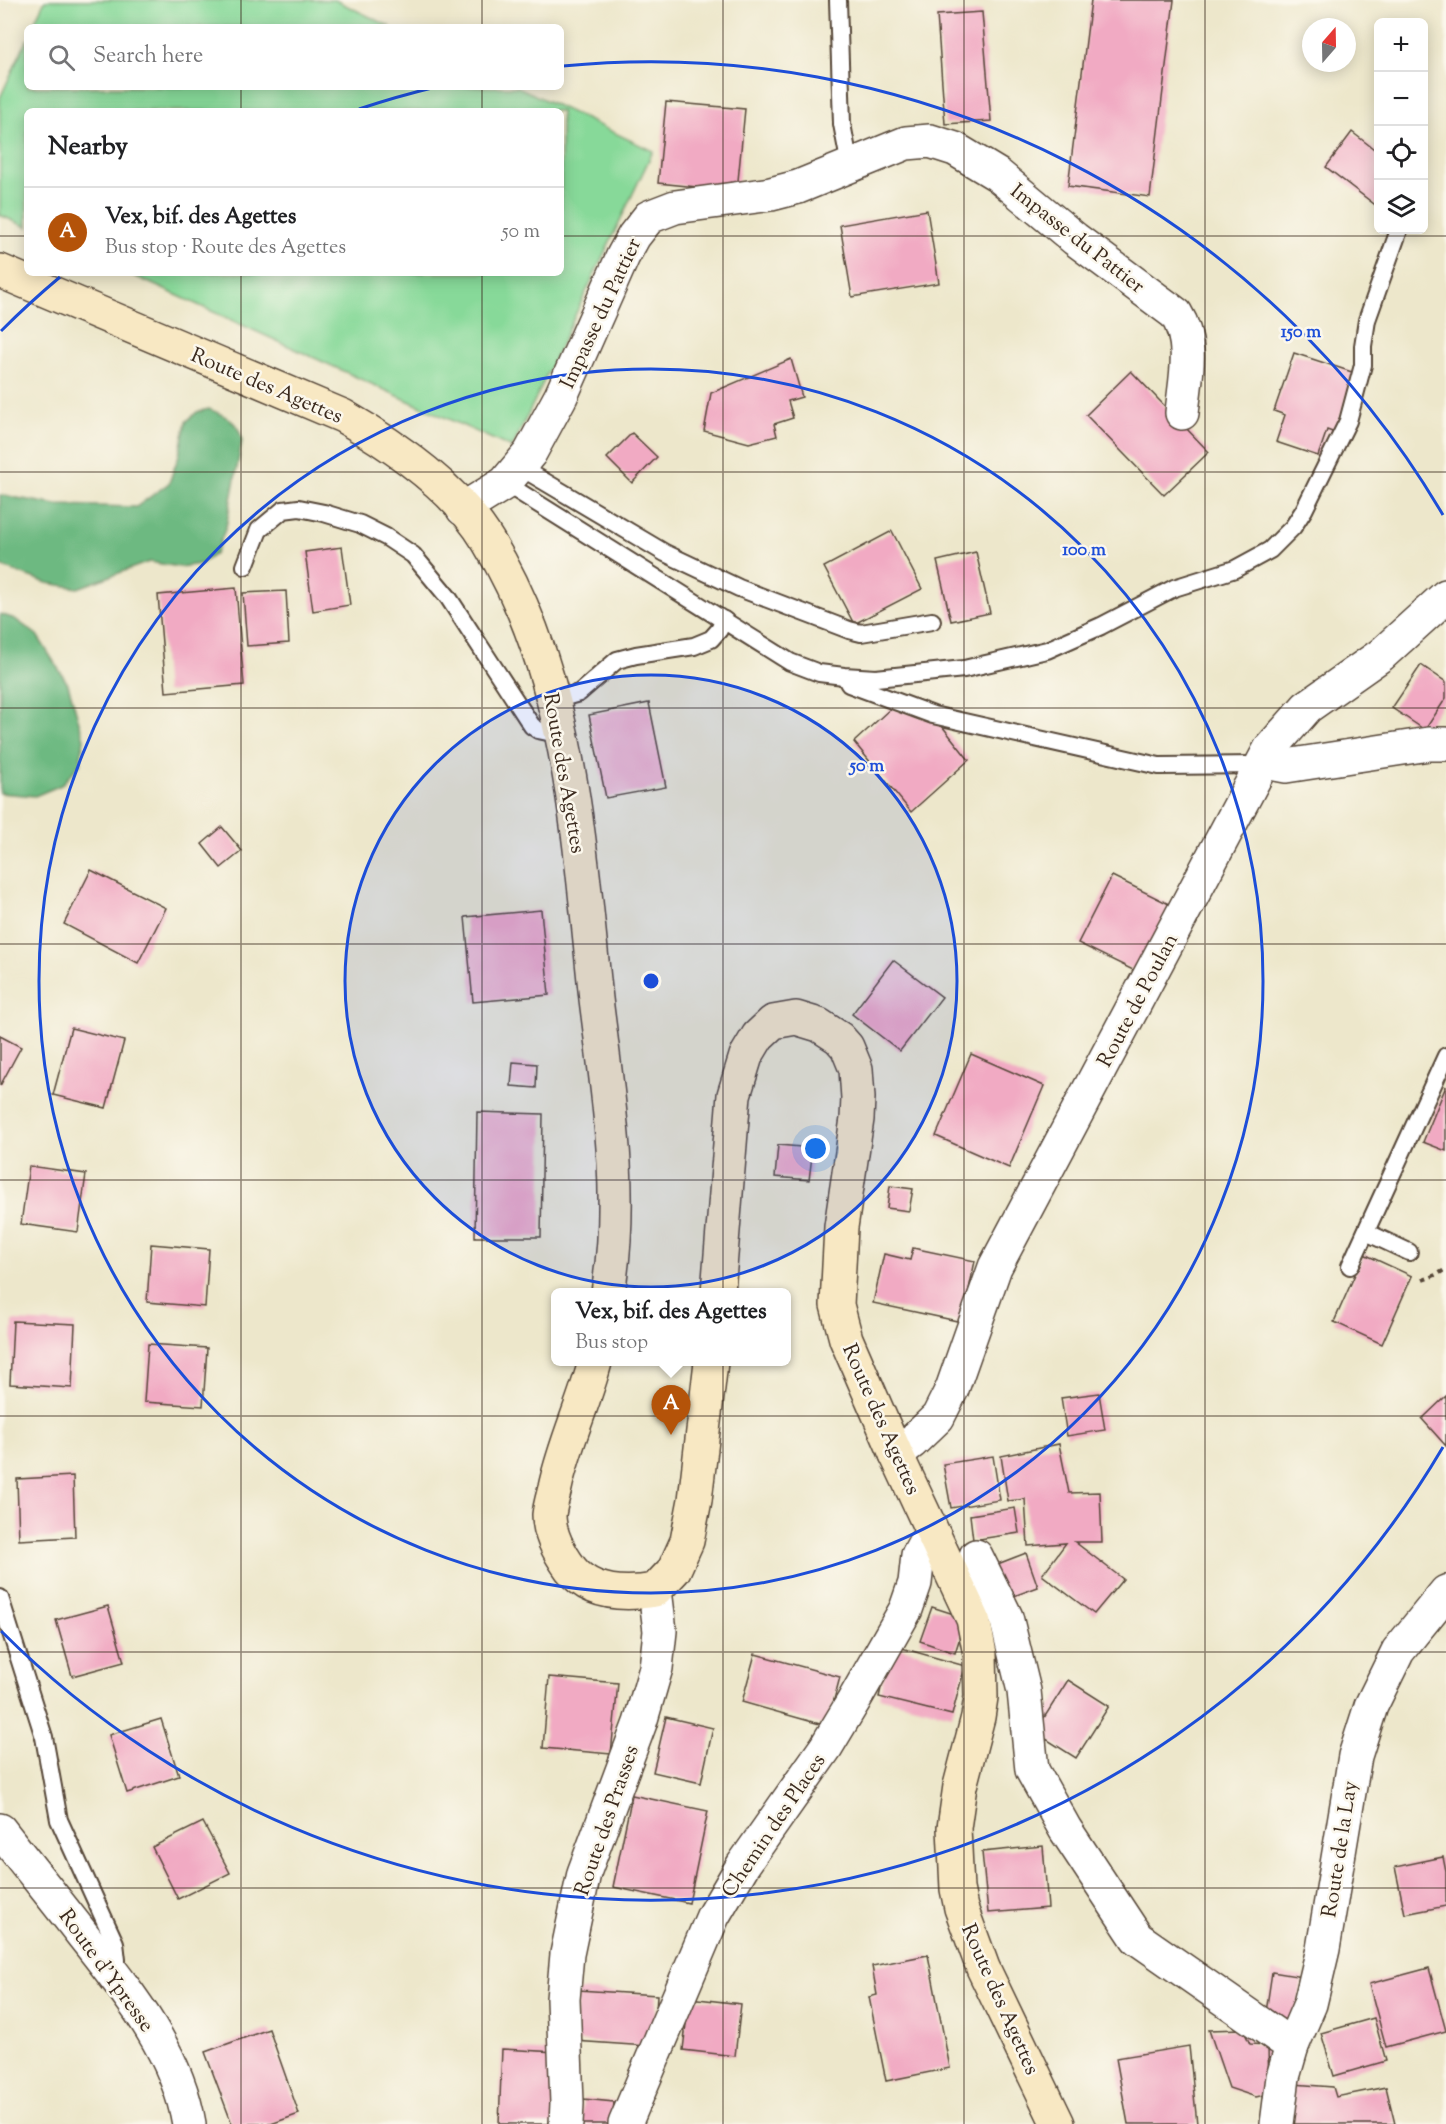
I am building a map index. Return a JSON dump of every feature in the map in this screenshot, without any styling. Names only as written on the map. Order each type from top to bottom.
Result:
[{"type":"street","name":"Impasse du Pattier","points":[[464,509],[512,475],[530,453],[561,396],[634,236],[649,217],[675,207],[771,194],[798,187],[906,143],[930,141],[955,149],[998,175],[1075,239],[1176,314],[1184,325],[1188,350],[1182,413]]},
{"type":"street","name":"Route des Agettes","points":[[0,271],[343,416],[369,431],[418,466],[464,509],[488,540],[522,606],[538,645],[562,735],[578,837],[613,1145],[616,1215],[615,1256],[610,1288]]},
{"type":"street","name":"Route de Poulan","points":[[896,1454],[938,1417],[952,1389],[995,1267],[1270,749],[1307,707],[1381,655],[1446,596]]},
{"type":"street","points":[[1262,763],[1286,766],[1429,744],[1446,744]]},
{"type":"street","name":"Route des Agettes","points":[[718,1288],[734,1095],[746,1056],[758,1036],[773,1022],[796,1018],[819,1025],[839,1038],[846,1047],[856,1069],[858,1098],[841,1227],[837,1305],[846,1339],[896,1454],[973,1619],[980,1654],[981,1697],[960,1786],[954,1828],[957,1889],[961,1908],[983,1968],[1058,2124]]},
{"type":"street","points":[[594,1366],[559,1472],[549,1515],[560,1555],[575,1575],[598,1589],[619,1593],[655,1590],[674,1570],[687,1541],[695,1500],[711,1366]]},
{"type":"street","name":"Chemin des Places","points":[[625,2124],[713,1916],[743,1865],[826,1747],[853,1702],[906,1609],[915,1583],[918,1555],[924,1544],[935,1538]]},
{"type":"street","points":[[976,1556],[1006,1617],[1024,1691],[1032,1770],[1065,1829],[1137,1938],[1292,2046]]},
{"type":"street","name":"Route des Prasses","points":[[566,2124],[563,2000],[567,1954],[584,1873],[640,1723],[656,1668],[660,1631],[655,1590]]},
{"type":"street","name":"Route de la Lay","points":[[1277,2124],[1283,2077],[1292,2046],[1310,2004],[1323,1949],[1355,1756],[1371,1706],[1398,1651],[1446,1592]]},
{"type":"street","name":"Route d'Ypresse","points":[[0,1830],[113,1974],[158,2038],[174,2072],[187,2110],[189,2124]]},
{"type":"lane","points":[[838,0],[842,124],[850,166]]},
{"type":"lane","points":[[512,475],[724,620],[790,662],[819,673],[876,678],[964,669],[1047,650],[1101,626],[1174,588],[1235,569],[1270,550],[1293,527],[1304,510],[1348,421],[1363,365],[1367,320],[1398,234]]},
{"type":"lane","points":[[512,475],[739,588],[849,630],[861,633],[932,621]]},
{"type":"lane","points":[[245,566],[259,530],[283,510],[299,508],[324,513],[360,524],[386,537],[412,555],[448,597],[532,726],[538,730],[562,735]]},
{"type":"lane","points":[[554,700],[579,693],[617,660],[694,646],[711,639],[724,620]]},
{"type":"lane","points":[[844,676],[849,684],[933,715],[1160,766],[1262,763]]},
{"type":"lane","points":[[1350,1266],[1446,1056]]},
{"type":"lane","points":[[1366,1232],[1409,1252]]},
{"type":"lane","points":[[0,1598],[44,1737],[59,1820],[115,1943],[117,1960],[113,1974]]},
{"type":"path","points":[[1418,1282],[1446,1269]]},
{"type":"green space","points":[[45,0],[335,0],[385,24],[33,24]]},
{"type":"green space","points":[[24,46],[24,90],[524,90],[562,108],[24,108],[24,226],[0,215],[0,98]]},
{"type":"green space","points":[[564,109],[653,151],[512,448],[135,276],[564,276]]},
{"type":"green space","points":[[209,409],[235,424],[242,441],[226,527],[216,553],[201,564],[180,567],[149,562],[78,588],[47,583],[0,566],[0,495],[57,505],[136,507],[169,483],[179,455],[186,422],[197,412]]},
{"type":"green space","points":[[0,614],[15,619],[37,635],[68,684],[84,739],[80,764],[61,785],[35,796],[0,793]]},
{"type":"building","points":[[1091,0],[1174,0],[1150,197],[1068,186]]},
{"type":"building","points":[[982,12],[991,121],[945,124],[937,15]]},
{"type":"building","points":[[666,102],[745,109],[737,191],[658,183]]},
{"type":"building","points":[[1352,132],[1374,149],[1374,204],[1326,167]]},
{"type":"building","points":[[927,210],[939,283],[852,297],[840,225]]},
{"type":"building","points":[[1294,353],[1355,373],[1335,433],[1327,430],[1318,456],[1276,442],[1285,415],[1274,411]]},
{"type":"building","points":[[791,359],[802,397],[788,401],[793,418],[774,424],[777,436],[749,443],[704,431],[711,393]]},
{"type":"building","points":[[1131,371],[1209,452],[1164,495],[1086,415]]},
{"type":"building","points":[[632,433],[657,457],[632,483],[607,458]]},
{"type":"building","points":[[892,531],[922,589],[854,624],[824,567]]},
{"type":"building","points":[[342,547],[350,605],[313,611],[305,552]]},
{"type":"building","points":[[976,552],[990,613],[951,621],[937,561]]},
{"type":"building","points":[[236,588],[244,685],[166,692],[158,595]]},
{"type":"building","points":[[286,591],[289,643],[247,646],[243,593]]},
{"type":"building","points":[[1421,665],[1446,682],[1446,698],[1425,730],[1392,708]]},
{"type":"building","points":[[649,703],[666,787],[606,798],[589,715]]},
{"type":"building","points":[[891,708],[938,721],[969,760],[911,812],[854,742]]},
{"type":"building","points":[[222,827],[242,851],[221,868],[202,844]]},
{"type":"building","points":[[91,870],[166,908],[138,963],[64,924]]},
{"type":"building","points":[[1112,876],[1171,905],[1137,972],[1078,943]]},
{"type":"building","points":[[541,910],[549,995],[473,1002],[465,917]]},
{"type":"building","points":[[893,960],[942,997],[900,1051],[852,1014]]},
{"type":"building","points":[[71,1028],[124,1041],[106,1108],[53,1095]]},
{"type":"building","points":[[0,1036],[21,1047],[0,1086]]},
{"type":"building","points":[[971,1054],[1044,1086],[1009,1168],[936,1136]]},
{"type":"building","points":[[513,1062],[537,1064],[536,1088],[511,1086]]},
{"type":"building","points":[[1446,1086],[1446,1151],[1423,1142]]},
{"type":"building","points":[[477,1112],[543,1114],[541,1237],[475,1237]]},
{"type":"building","points":[[778,1145],[813,1148],[809,1180],[775,1177]]},
{"type":"building","points":[[29,1166],[86,1174],[78,1232],[21,1224]]},
{"type":"building","points":[[890,1186],[913,1189],[909,1211],[887,1208]]},
{"type":"building","points":[[151,1244],[209,1249],[205,1307],[147,1302]]},
{"type":"building","points":[[913,1248],[975,1261],[962,1322],[873,1303],[884,1254],[910,1260]]},
{"type":"building","points":[[1364,1254],[1412,1276],[1382,1344],[1334,1322]]},
{"type":"building","points":[[13,1321],[75,1324],[72,1388],[10,1384]]},
{"type":"building","points":[[148,1344],[207,1348],[203,1406],[144,1402]]},
{"type":"building","points":[[1099,1393],[1105,1430],[1067,1436],[1061,1398]]},
{"type":"building","points":[[1446,1396],[1446,1446],[1422,1419]]},
{"type":"building","points":[[1059,1444],[1069,1493],[1100,1492],[1102,1542],[1075,1542],[1123,1579],[1094,1614],[1042,1575],[1066,1543],[1028,1546],[1025,1499],[1008,1501],[1001,1456]]},
{"type":"building","points":[[993,1456],[1000,1500],[951,1508],[943,1464]]},
{"type":"building","points":[[73,1476],[75,1537],[19,1540],[17,1479]]},
{"type":"building","points":[[1015,1508],[1019,1533],[973,1540],[970,1515]]},
{"type":"building","points":[[1026,1553],[1038,1587],[1003,1600],[990,1567]]},
{"type":"building","points":[[108,1606],[124,1662],[72,1676],[56,1620]]},
{"type":"building","points":[[932,1607],[966,1618],[955,1653],[920,1641]]},
{"type":"building","points":[[891,1645],[965,1666],[952,1715],[879,1697]]},
{"type":"building","points":[[755,1654],[840,1677],[827,1726],[742,1702]]},
{"type":"building","points":[[549,1677],[618,1683],[611,1754],[543,1748]]},
{"type":"building","points":[[1068,1680],[1109,1706],[1076,1758],[1035,1732]]},
{"type":"building","points":[[666,1717],[713,1728],[701,1783],[653,1772]]},
{"type":"building","points":[[161,1719],[179,1776],[127,1793],[109,1735]]},
{"type":"building","points":[[632,1795],[708,1811],[689,1903],[613,1887]]},
{"type":"building","points":[[203,1822],[230,1873],[178,1899],[152,1847]]},
{"type":"building","points":[[1043,1846],[1048,1908],[988,1913],[982,1852]]},
{"type":"building","points":[[1443,1857],[1446,1872],[1446,1906],[1405,1914],[1395,1867]]},
{"type":"building","points":[[928,1955],[950,2068],[886,2081],[869,1997],[877,1995],[872,1966]]},
{"type":"building","points":[[1429,1968],[1446,2031],[1386,2047],[1369,1984]]},
{"type":"building","points":[[1272,1972],[1303,1977],[1294,2024],[1265,2019]]},
{"type":"building","points":[[578,1990],[657,1995],[655,2028],[647,2046],[574,2041]]},
{"type":"building","points":[[689,1998],[741,2004],[735,2056],[683,2050]]},
{"type":"building","points":[[1374,2018],[1386,2061],[1334,2076],[1321,2033]]},
{"type":"building","points":[[269,2029],[299,2114],[271,2124],[232,2124],[205,2052]]},
{"type":"building","points":[[1243,2029],[1250,2044],[1268,2045],[1269,2094],[1256,2097],[1229,2088],[1209,2030]]},
{"type":"building","points":[[1189,2046],[1197,2124],[1128,2124],[1116,2058]]},
{"type":"building","points":[[502,2049],[557,2052],[554,2124],[499,2124]]},
{"type":"building","points":[[1293,2084],[1333,2087],[1336,2097],[1386,2087],[1395,2124],[1294,2124]]},
{"type":"building","points":[[583,2099],[614,2102],[612,2124],[581,2124]]},
{"type":"place","name":"Vex, bif. des Agettes","points":[[671,1435]]}]
